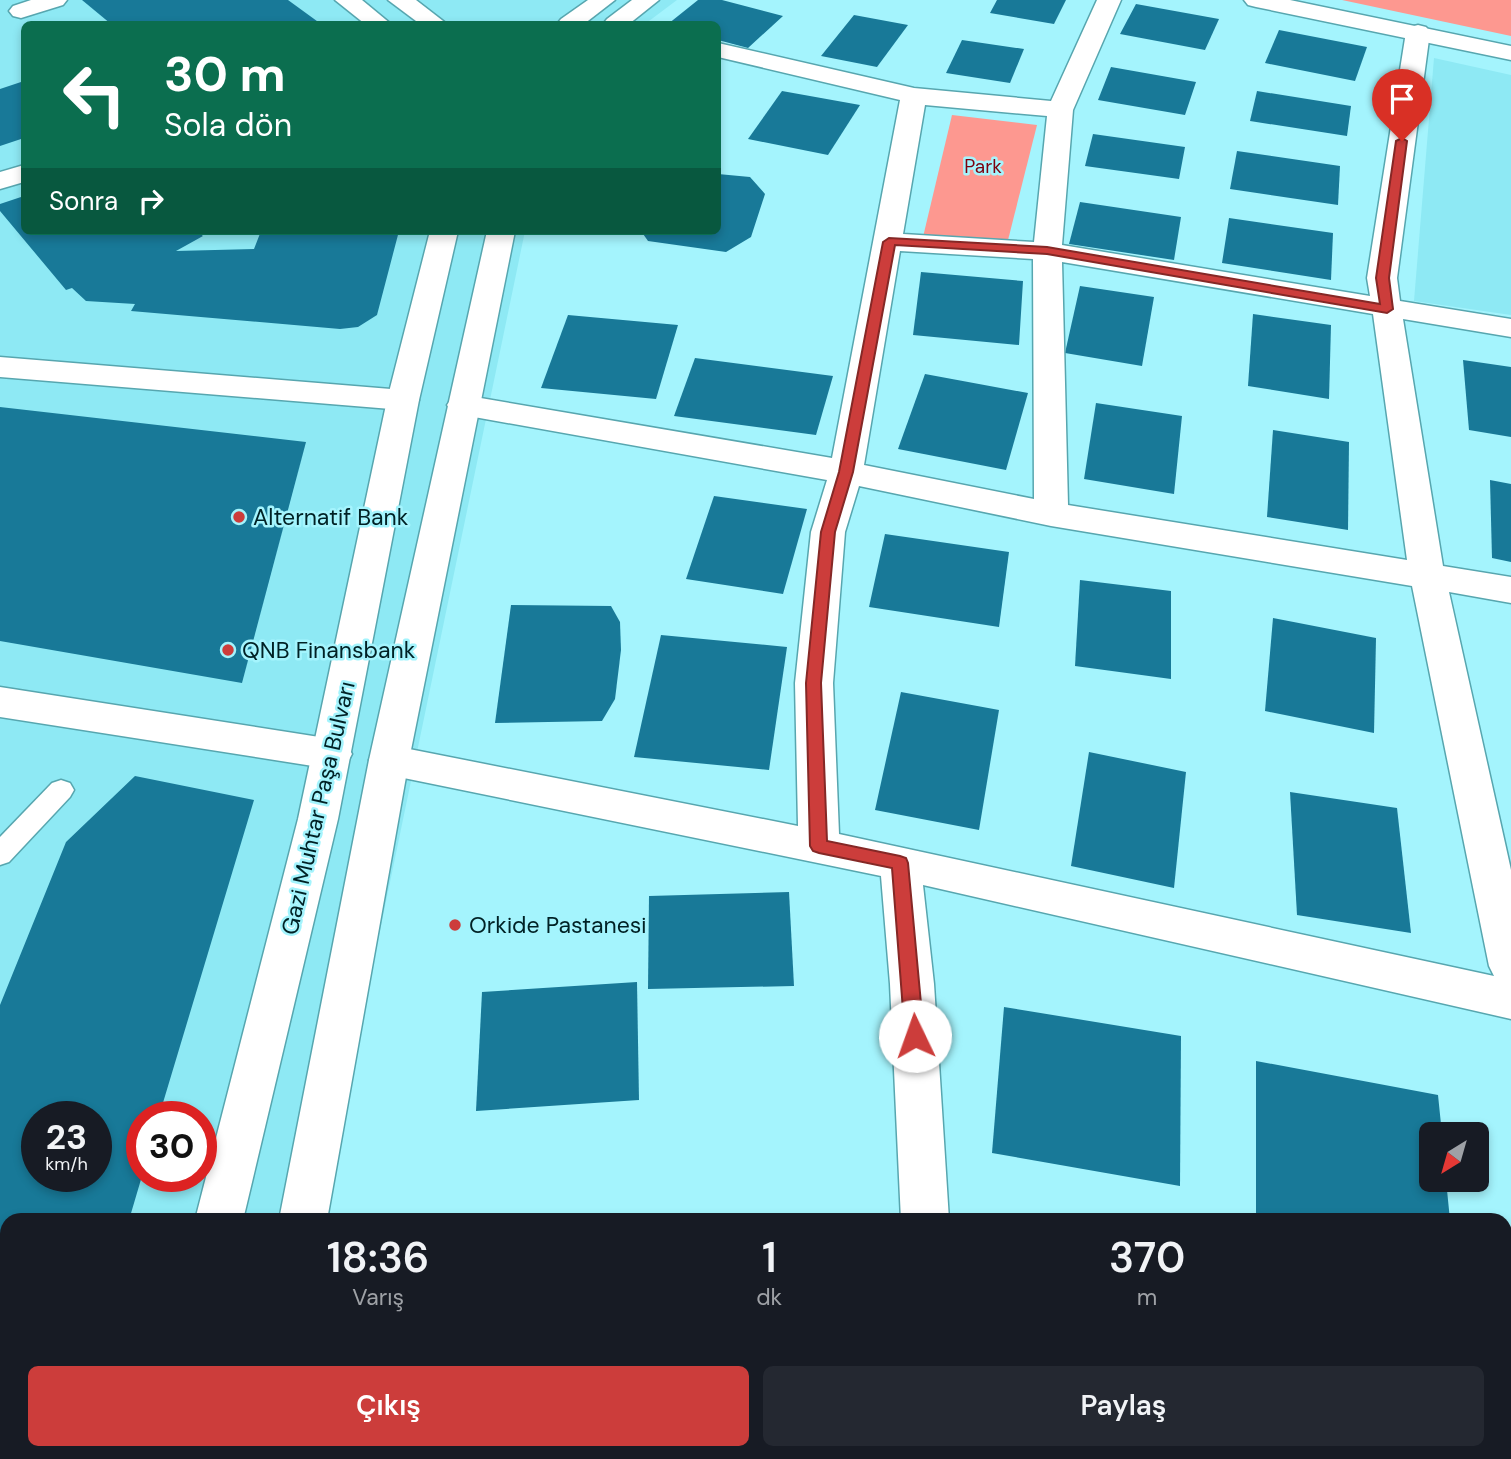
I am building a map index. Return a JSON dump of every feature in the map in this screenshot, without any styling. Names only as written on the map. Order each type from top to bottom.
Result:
[{"type":"street","points":[[22,12],[55,0]]},
{"type":"street","points":[[347,0],[375,21]]},
{"type":"street","points":[[400,0],[431,21]]},
{"type":"street","points":[[573,21],[603,0]]},
{"type":"street","points":[[619,21],[647,0]]},
{"type":"street","points":[[1051,514],[1047,251],[1060,110],[1109,0]]},
{"type":"street","points":[[1256,0],[1511,53]]},
{"type":"street","points":[[1418,32],[1382,278],[1427,575],[1511,966]]},
{"type":"street","points":[[721,51],[914,96],[1060,110]]},
{"type":"street","points":[[819,846],[814,683],[828,532],[846,472],[914,96]]},
{"type":"street","points":[[0,181],[21,174]]},
{"type":"street","name":"Gazi Muhtar Paşa Bulvarı","points":[[221,1213],[332,754],[403,400],[443,235]]},
{"type":"street","points":[[304,1213],[389,760],[500,235]]},
{"type":"street","points":[[889,242],[1047,251],[1511,328]]},
{"type":"street","points":[[0,367],[403,400]]},
{"type":"street","points":[[463,405],[846,472],[1051,514],[1511,590]]},
{"type":"street","points":[[0,702],[332,754]]},
{"type":"street","points":[[389,760],[900,863],[1511,999]]},
{"type":"street","points":[[900,863],[912,984],[925,1213]]},
{"type":"lane","points":[[0,854],[61,790]]},
{"type":"shaded area","points":[[0,0],[677,0],[649,21],[21,21],[21,235],[524,235],[321,1213],[0,1213]]},
{"type":"shaded area","points":[[1434,58],[1511,75],[1511,315],[1414,301]]},
{"type":"green space","points":[[1342,0],[1511,0],[1511,36]]},
{"type":"green space","name":"Park","points":[[952,115],[1037,125],[1006,248],[923,237]]},
{"type":"building","points":[[82,0],[288,0],[317,21],[107,21]]},
{"type":"building","points":[[698,0],[722,0],[783,16],[748,48],[721,41],[721,21],[672,21]]},
{"type":"building","points":[[997,0],[1066,0],[1054,24],[990,13]]},
{"type":"building","points":[[1136,4],[1219,19],[1205,50],[1120,34]]},
{"type":"building","points":[[854,15],[908,25],[877,67],[821,56]]},
{"type":"building","points":[[1279,30],[1367,47],[1355,81],[1265,63]]},
{"type":"building","points":[[962,40],[1024,49],[1010,83],[946,73]]},
{"type":"building","points":[[1111,67],[1196,82],[1185,115],[1098,100]]},
{"type":"building","points":[[21,82],[21,139],[0,146],[0,89]]},
{"type":"building","points":[[782,91],[860,105],[828,155],[748,139]]},
{"type":"building","points":[[1257,91],[1351,106],[1347,136],[1250,121]]},
{"type":"building","points":[[1093,134],[1185,147],[1179,179],[1085,166]]},
{"type":"building","points":[[1237,151],[1340,166],[1338,205],[1230,189]]},
{"type":"building","points":[[721,174],[750,177],[765,194],[751,237],[726,252],[648,241],[644,235],[721,235]]},
{"type":"building","points":[[21,197],[21,235],[203,236],[176,251],[254,249],[259,235],[398,235],[377,315],[358,327],[340,329],[131,311],[135,304],[86,301],[72,288],[66,290],[0,211],[0,204]]},
{"type":"building","points":[[1080,202],[1181,217],[1174,260],[1069,244]]},
{"type":"building","points":[[1229,218],[1333,233],[1331,280],[1222,263]]},
{"type":"building","points":[[921,272],[1023,281],[1019,345],[913,335]]},
{"type":"building","points":[[1080,286],[1154,297],[1142,366],[1065,353]]},
{"type":"building","points":[[1253,314],[1331,325],[1329,399],[1248,386]]},
{"type":"building","points":[[568,315],[678,325],[656,399],[541,388]]},
{"type":"building","points":[[695,358],[833,376],[816,435],[674,416]]},
{"type":"building","points":[[1463,360],[1511,367],[1511,437],[1469,430]]},
{"type":"building","points":[[925,374],[1028,393],[1006,470],[898,449]]},
{"type":"building","points":[[1096,403],[1182,416],[1174,494],[1084,479]]},
{"type":"building","points":[[0,407],[306,442],[242,683],[0,641]]},
{"type":"building","points":[[1273,430],[1349,442],[1348,530],[1267,517]]},
{"type":"building","points":[[1490,480],[1511,484],[1511,562],[1492,558]]},
{"type":"building","points":[[714,496],[807,509],[783,594],[686,579]]},
{"type":"building","points":[[885,534],[1009,552],[999,627],[869,607]]},
{"type":"building","points":[[1080,580],[1171,591],[1171,679],[1075,666]]},
{"type":"building","points":[[511,605],[611,606],[620,622],[621,650],[615,699],[602,721],[495,723]]},
{"type":"building","points":[[1273,618],[1376,638],[1374,733],[1265,711]]},
{"type":"building","points":[[661,635],[787,647],[769,770],[634,757]]},
{"type":"building","points":[[901,692],[999,710],[979,830],[875,810]]},
{"type":"building","points":[[1089,752],[1186,772],[1174,888],[1071,866]]},
{"type":"building","points":[[135,776],[254,800],[164,1101],[126,1101],[126,1192],[137,1192],[131,1213],[0,1213],[0,1005],[66,842]]},
{"type":"building","points":[[1290,792],[1397,808],[1411,933],[1297,915]]},
{"type":"building","points":[[789,892],[794,986],[648,989],[649,896]]},
{"type":"building","points":[[637,982],[639,1100],[476,1111],[482,992]]},
{"type":"building","points":[[1004,1007],[1181,1036],[1180,1186],[992,1153]]},
{"type":"building","points":[[1256,1061],[1438,1095],[1441,1122],[1419,1122],[1419,1192],[1447,1192],[1449,1213],[1256,1213]]},
{"type":"place","name":"Alternatif Bank","points":[[239,517]]},
{"type":"place","name":"QNB Finansbank","points":[[228,650]]},
{"type":"place","name":"Orkide Pastanesi","points":[[455,925]]},
{"type":"route","points":[[915,1036],[900,863],[819,846],[817,792],[814,683],[828,532],[846,472],[889,242],[1047,251],[1387,309],[1382,278],[1402,141]]}]
